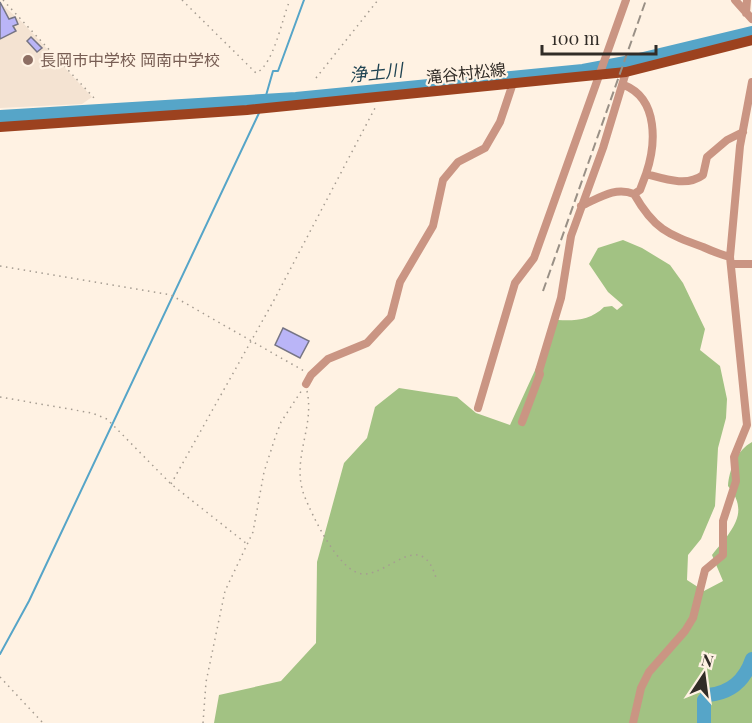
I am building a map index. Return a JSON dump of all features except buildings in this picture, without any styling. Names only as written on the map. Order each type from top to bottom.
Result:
[{"type":"main road","name":"滝谷村松線","points":[[0,127],[269,108],[626,72],[752,40]]},
{"type":"street","points":[[478,408],[515,283],[534,258],[626,0]]},
{"type":"street","points":[[735,0],[749,16]]},
{"type":"street","points":[[747,0],[749,16]]},
{"type":"street","points":[[522,422],[540,374],[561,298],[566,256],[581,206],[624,85],[626,72]]},
{"type":"street","points":[[633,723],[640,688],[649,672],[685,631],[693,618],[705,570],[723,555],[723,520],[736,481],[734,457],[747,425],[731,260],[743,132],[752,82]]},
{"type":"street","points":[[306,384],[310,375],[328,359],[367,343],[391,317],[400,282],[426,242],[433,226],[443,180],[458,162],[485,148],[500,122],[513,83]]},
{"type":"street","points":[[624,85],[640,98],[652,123],[654,147],[640,190],[634,194]]},
{"type":"street","points":[[646,174],[677,181],[697,179],[703,175],[708,163],[706,157],[726,140],[743,132]]},
{"type":"street","points":[[581,206],[619,189],[634,194],[645,214],[660,230],[731,260],[752,264]]},
{"type":"path","points":[[3,0],[96,99]]},
{"type":"path","points":[[182,0],[256,73],[264,68],[275,46],[278,29],[290,0]]},
{"type":"path","points":[[316,78],[378,0]]},
{"type":"path","points":[[171,484],[372,116],[375,109],[374,97]]},
{"type":"path","points":[[0,266],[171,295],[310,375]]},
{"type":"path","points":[[203,723],[206,682],[225,591],[236,563],[254,531],[264,472],[281,422],[306,384]]},
{"type":"path","points":[[306,384],[310,402],[299,460],[300,483],[330,547],[349,568],[362,574],[372,572],[405,555],[413,555],[430,564],[437,581]]},
{"type":"path","points":[[0,398],[92,413],[107,419],[171,484],[248,544]]},
{"type":"path","points":[[0,677],[43,723]]},
{"type":"shaded area","name":"長岡市中学校 岡南中学校","points":[[0,3],[22,22],[92,97],[82,104],[0,108]]},
{"type":"green space","points":[[623,240],[642,248],[670,265],[683,283],[705,329],[700,350],[720,366],[727,399],[726,418],[718,448],[715,506],[701,539],[688,555],[687,580],[704,591],[723,581],[712,555],[736,522],[738,505],[728,486],[729,480],[738,455],[752,442],[752,723],[214,723],[219,695],[281,681],[316,643],[317,562],[344,463],[367,438],[375,407],[399,388],[457,397],[476,413],[510,425],[558,320],[582,319],[594,315],[604,307],[612,306],[617,310],[623,305],[608,292],[589,264],[598,248]]},
{"type":"waterway","points":[[263,106],[273,71],[278,71],[304,0]]},
{"type":"waterway","name":"浄土川","points":[[0,117],[296,99],[583,71],[752,33]]},
{"type":"waterway","points":[[0,654],[29,601],[259,113]]},
{"type":"waterway","name":"浄土川","points":[[704,723],[704,700],[708,695],[724,691],[736,684],[752,659]]},
{"type":"railway","points":[[543,291],[646,0]]},
{"type":"place","name":"長岡市中学校 岡南中学校","points":[[28,60]]}]
